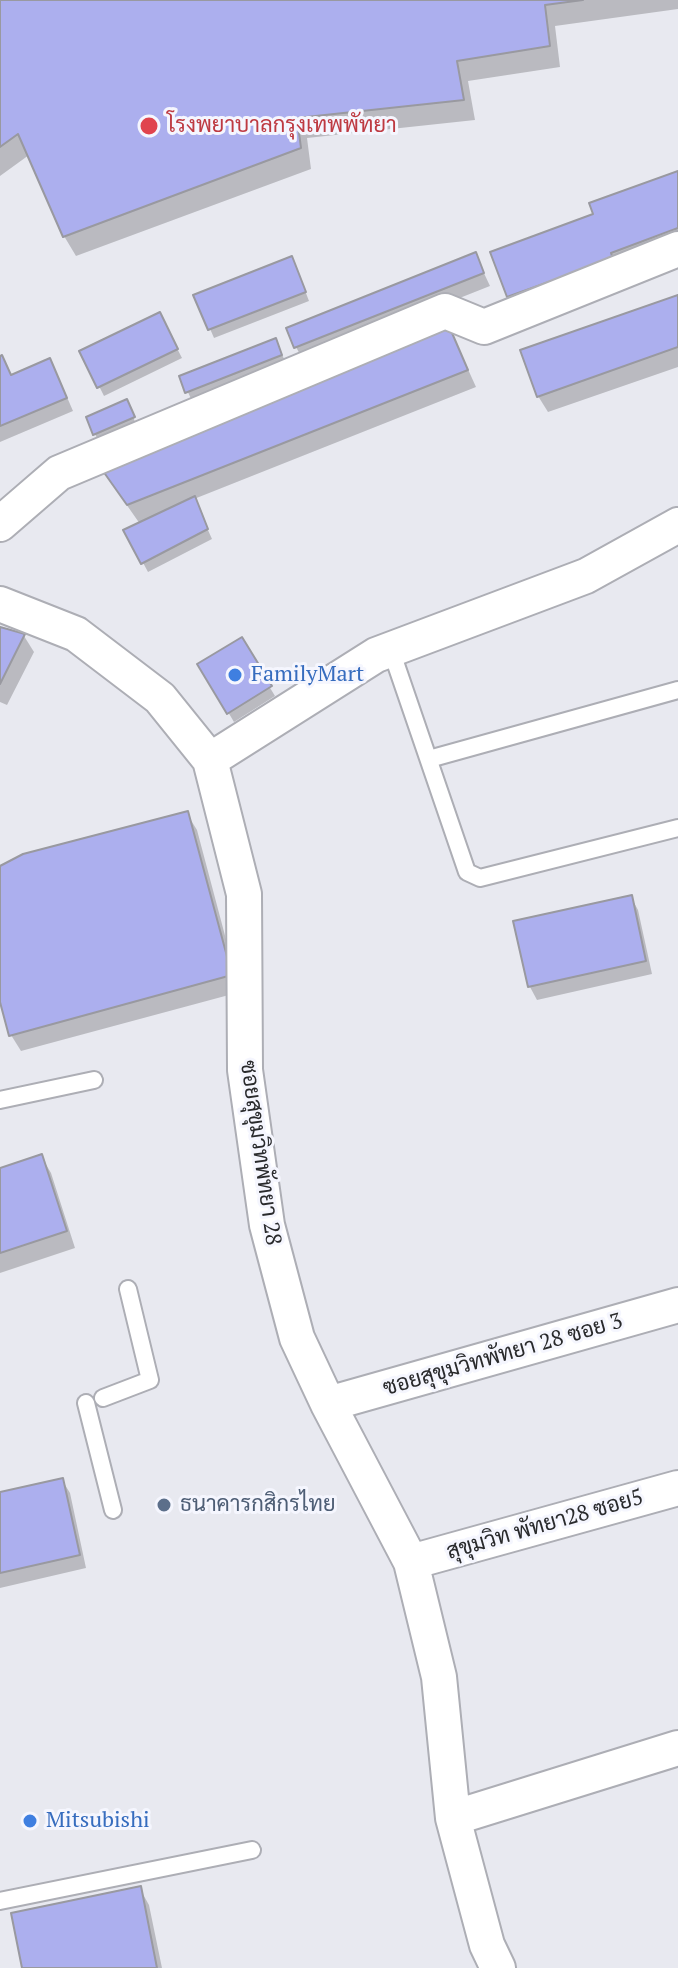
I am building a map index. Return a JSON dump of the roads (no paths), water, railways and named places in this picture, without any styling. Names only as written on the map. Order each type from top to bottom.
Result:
[{"type":"street","points":[[0,524],[59,473],[445,311],[484,327],[678,249]]},
{"type":"street","points":[[210,760],[376,655],[586,576],[678,525]]},
{"type":"street","name":"ซอยสุขุมวิทพัทยา 28","points":[[0,604],[76,634],[160,698],[210,760],[244,894],[245,1070],[267,1225],[297,1338],[411,1562],[439,1677],[453,1818],[487,1945],[498,1968]]},
{"type":"street","name":"ซอยสุขุมวิทพัทยา 28 ซอย 3","points":[[328,1404],[678,1305]]},
{"type":"street","name":"สุขุมวิท พัทยา28 ซอย5","points":[[411,1562],[678,1488]]},
{"type":"street","points":[[453,1818],[678,1748]]},
{"type":"lane","points":[[391,650],[467,872],[480,878],[678,828]]},
{"type":"lane","points":[[429,759],[678,690]]},
{"type":"lane","points":[[0,1100],[94,1080]]},
{"type":"lane","points":[[113,1510],[94,1400],[150,1380],[128,1289]]},
{"type":"lane","points":[[0,1901],[252,1850]]},
{"type":"place","name":"โรงพยาบาลกรุงเทพพัทยา","points":[[149,126]]},
{"type":"place","name":"FamilyMart","points":[[235,675]]},
{"type":"place","name":"ธนาคารกสิกรไทย","points":[[164,1505]]},
{"type":"place","name":"Mitsubishi","points":[[30,1821]]}]
